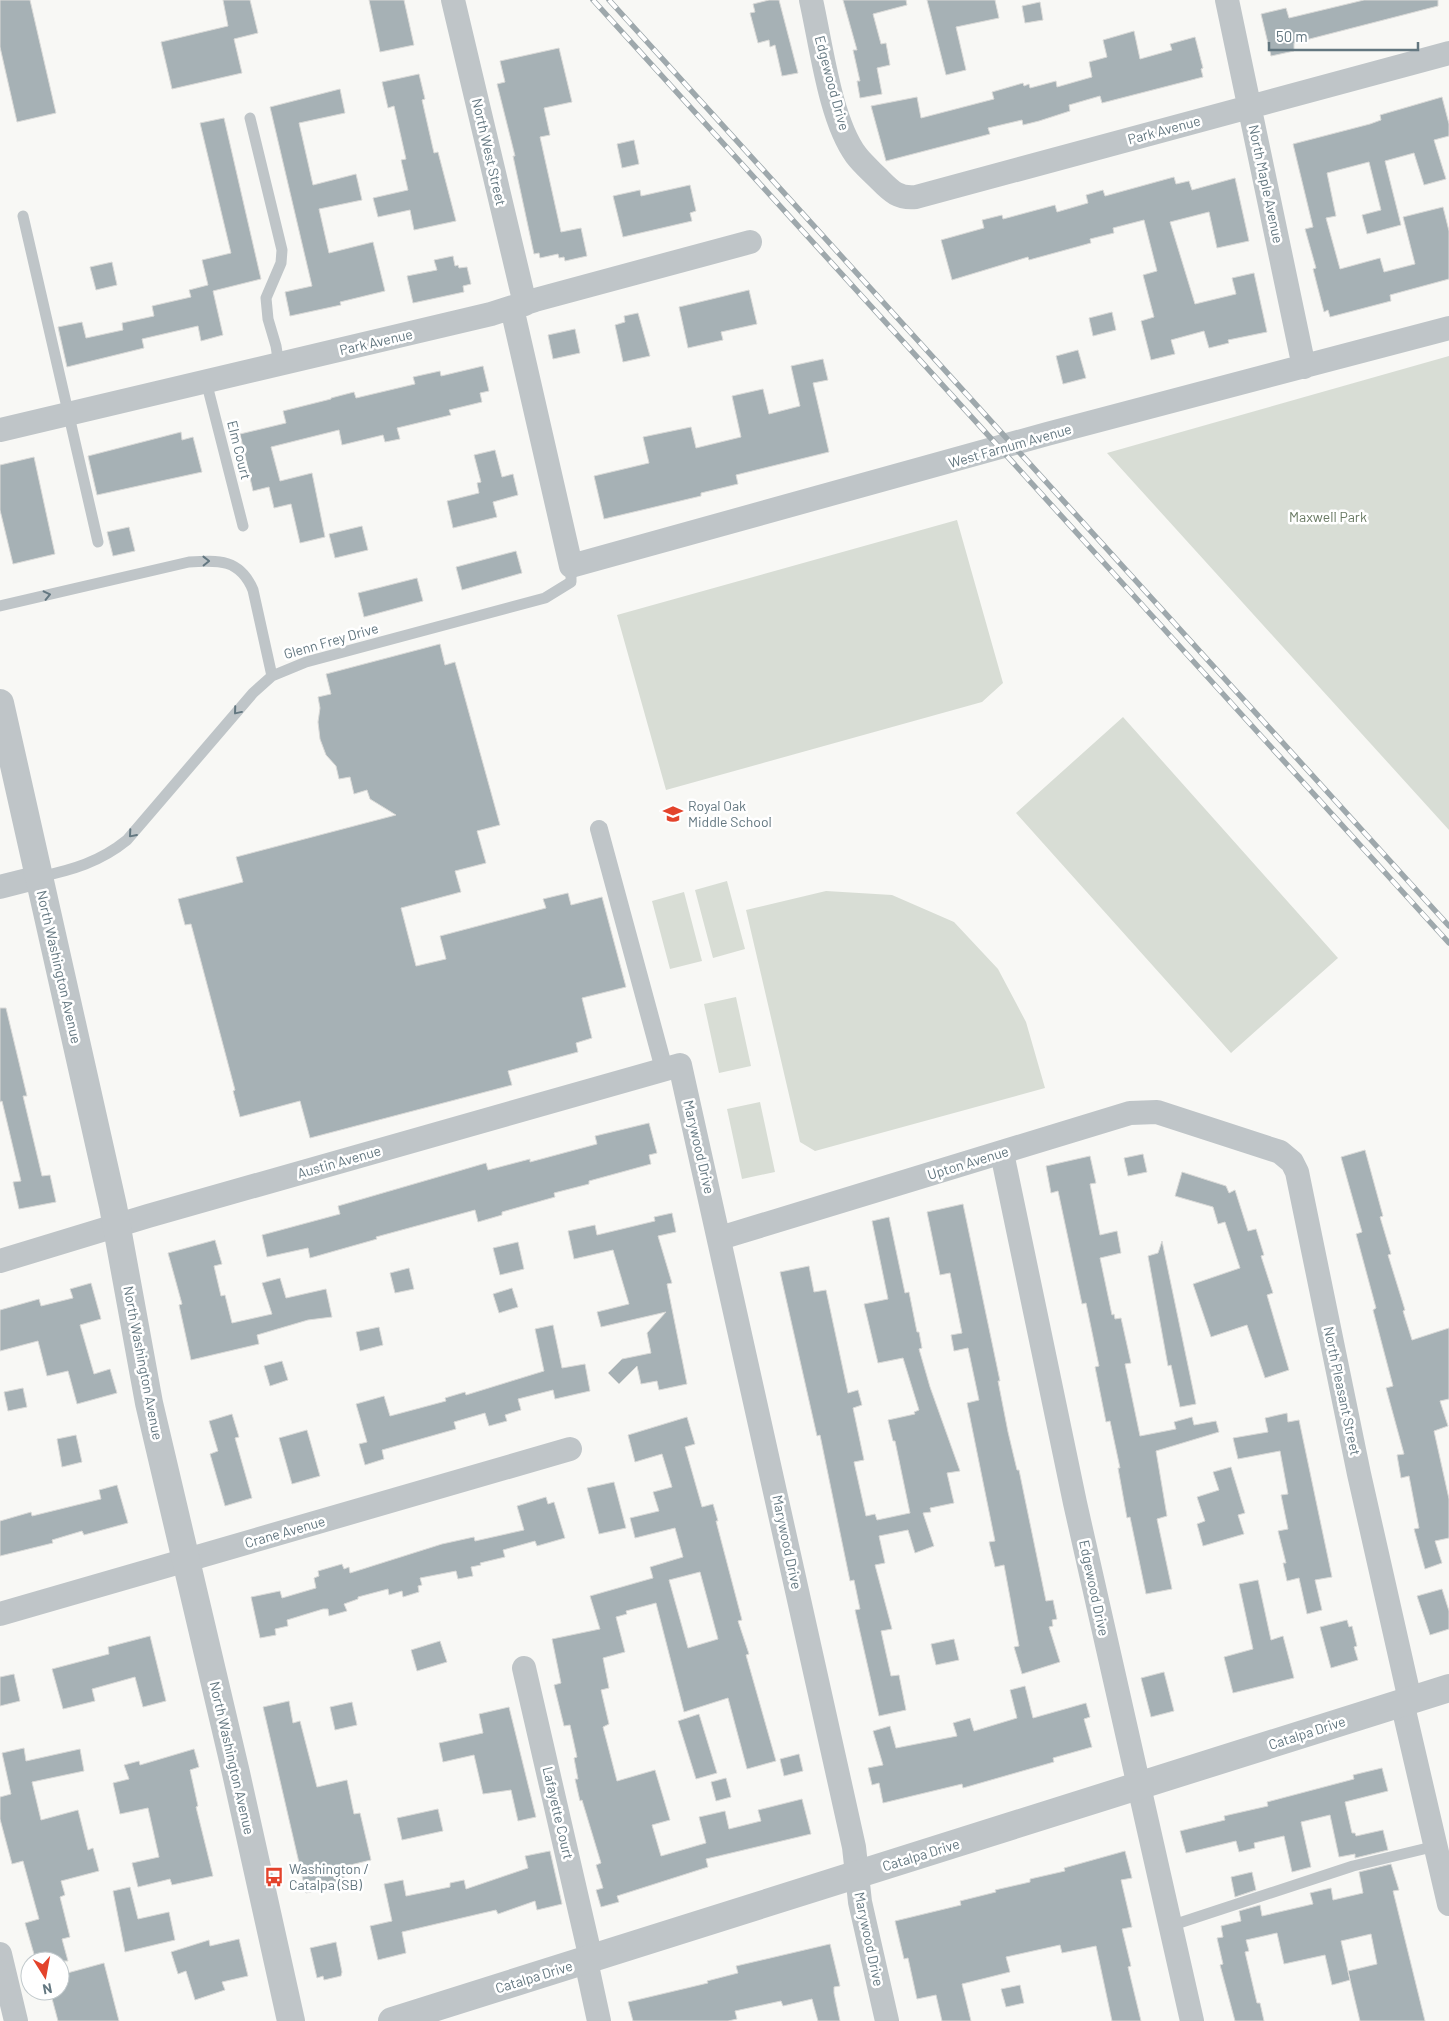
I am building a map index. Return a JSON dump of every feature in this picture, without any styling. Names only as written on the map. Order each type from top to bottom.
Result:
[{"type":"street","name":"North West Street","points":[[453,0],[571,566]]},
{"type":"street","name":"Edgewood Drive","points":[[811,0],[841,126],[856,156],[883,183]]},
{"type":"street","name":"North Maple Avenue","points":[[1227,0],[1304,367]]},
{"type":"street","name":"Park Avenue","points":[[883,183],[895,195],[904,198],[916,197],[1449,53]]},
{"type":"street","name":"Park Avenue","points":[[0,430],[279,365],[518,306],[750,242]]},
{"type":"street","name":"West Farnum Avenue","points":[[571,566],[1047,434],[1449,328]]},
{"type":"street","name":"North Washington Avenue","points":[[0,707],[116,1226],[150,1403],[236,1773],[291,2021]]},
{"type":"street","points":[[599,829],[672,1067]]},
{"type":"street","points":[[0,887],[39,878]]},
{"type":"street","name":"Austin Avenue","points":[[0,1261],[672,1067]]},
{"type":"street","name":"Marywood Drive","points":[[672,1067],[720,1238],[852,1838],[862,1910],[887,2021]]},
{"type":"street","name":"Upton Avenue","points":[[720,1238],[1130,1113],[1157,1112],[1216,1132]]},
{"type":"street","name":"North Pleasant Street","points":[[1216,1132],[1280,1152],[1292,1162],[1297,1172],[1449,1904]]},
{"type":"street","name":"Edgewood Drive","points":[[1002,1153],[1075,1503],[1192,2021]]},
{"type":"street","name":"Crane Avenue","points":[[0,1614],[570,1449]]},
{"type":"street","name":"Lafayette Court","points":[[524,1668],[588,1960],[599,2021]]},
{"type":"street","name":"Catalpa Drive","points":[[392,2021],[1449,1688]]},
{"type":"street","points":[[0,1954],[16,2021]]},
{"type":"lane","points":[[250,118],[282,250],[281,263],[266,298],[268,319],[276,346],[279,365]]},
{"type":"lane","points":[[23,216],[98,542]]},
{"type":"lane","name":"Elm Court","points":[[206,382],[243,526]]},
{"type":"lane","points":[[0,606],[189,562],[209,560],[226,562],[238,568],[247,577],[253,590],[272,676]]},
{"type":"lane","name":"Glenn Frey Drive","points":[[39,878],[91,864],[111,853],[127,840],[253,693],[272,676],[306,662],[545,598],[571,582],[571,566]]},
{"type":"lane","points":[[1170,1926],[1353,1866],[1436,1846]]},
{"type":"green space","name":"Maxwell Park","points":[[1449,356],[1449,830],[1107,453]]},
{"type":"green space","points":[[957,520],[1003,683],[982,702],[666,790],[617,615]]},
{"type":"green space","points":[[1123,717],[1338,958],[1231,1053],[1016,813]]},
{"type":"green space","points":[[727,881],[745,949],[713,958],[695,890]]},
{"type":"green space","points":[[826,891],[892,895],[954,922],[998,969],[1026,1022],[1045,1088],[815,1151],[800,1142],[746,910]]},
{"type":"green space","points":[[684,892],[702,961],[670,969],[652,901]]},
{"type":"green space","points":[[736,997],[751,1066],[719,1073],[704,1004]]},
{"type":"green space","points":[[760,1102],[775,1172],[742,1179],[727,1109]]},
{"type":"building","points":[[0,0],[30,0],[56,113],[17,122],[0,47]]},
{"type":"building","points":[[223,0],[250,0],[258,33],[234,39],[242,73],[172,89],[161,42],[228,26]]},
{"type":"building","points":[[369,0],[404,0],[414,45],[380,52]]},
{"type":"building","points":[[769,0],[779,0],[798,73],[782,76],[775,45],[770,47],[769,40],[758,43],[750,13],[755,12],[753,4]]},
{"type":"building","points":[[843,0],[906,0],[907,5],[873,14],[881,44],[886,43],[890,65],[877,68],[882,94],[860,98],[857,81],[860,81],[853,50],[857,50]]},
{"type":"building","points":[[927,0],[995,0],[999,18],[956,27],[966,70],[946,75]]},
{"type":"building","points":[[1364,0],[1438,0],[1438,6],[1294,43],[1294,51],[1271,56],[1261,14],[1286,8],[1289,18]]},
{"type":"building","points":[[1040,2],[1043,20],[1025,23],[1022,6]]},
{"type":"building","points":[[1134,31],[1140,59],[1172,50],[1170,44],[1195,37],[1203,68],[1201,69],[1203,77],[1102,103],[1100,96],[1069,105],[1070,111],[1039,121],[1023,125],[1022,120],[988,128],[990,134],[886,161],[871,106],[917,97],[921,118],[994,99],[992,92],[1023,83],[1024,86],[1029,84],[1030,88],[1056,81],[1057,87],[1092,77],[1089,62],[1107,57],[1103,40]]},
{"type":"building","points":[[559,48],[572,102],[544,108],[550,135],[540,137],[561,232],[581,228],[587,256],[565,261],[564,257],[559,258],[558,254],[540,258],[539,253],[534,254],[513,156],[515,156],[497,84],[505,82],[500,61]]},
{"type":"building","points":[[419,74],[425,99],[422,100],[434,153],[438,152],[456,221],[414,230],[410,210],[378,217],[373,198],[408,190],[401,160],[406,159],[394,106],[388,108],[382,82]]},
{"type":"building","points":[[340,89],[345,113],[299,123],[313,185],[356,174],[362,200],[319,209],[329,253],[373,242],[385,291],[340,302],[341,305],[290,316],[285,292],[312,286],[270,107]]},
{"type":"building","points":[[1442,97],[1449,124],[1449,136],[1434,140],[1446,179],[1424,185],[1414,153],[1385,161],[1401,225],[1367,234],[1362,215],[1381,210],[1369,162],[1327,173],[1336,216],[1326,218],[1340,269],[1380,258],[1384,272],[1415,264],[1403,217],[1443,207],[1449,231],[1449,279],[1390,295],[1391,301],[1330,317],[1328,310],[1324,312],[1313,269],[1316,268],[1305,229],[1313,227],[1293,144],[1370,124],[1381,120],[1380,115]]},
{"type":"building","points":[[224,118],[261,279],[213,291],[223,335],[201,341],[198,326],[142,339],[144,348],[67,367],[58,327],[82,322],[86,338],[123,330],[122,323],[154,316],[152,306],[191,297],[189,290],[208,285],[202,260],[231,253],[200,123]]},
{"type":"building","points":[[634,140],[639,164],[622,168],[617,144]]},
{"type":"building","points":[[1174,177],[1176,184],[1189,181],[1192,190],[1235,178],[1249,241],[1217,248],[1209,212],[1170,222],[1195,304],[1236,294],[1232,278],[1254,273],[1267,332],[1228,340],[1229,343],[1209,348],[1204,331],[1171,340],[1175,354],[1151,360],[1141,321],[1154,317],[1143,275],[1157,271],[1144,220],[1113,228],[1114,233],[1090,239],[1091,243],[1029,260],[1028,257],[952,280],[941,240],[984,228],[982,220],[1002,215],[1003,219],[1055,205],[1057,212],[1088,203],[1086,195],[1103,190],[1105,196]]},
{"type":"building","points":[[690,185],[696,211],[690,213],[692,221],[623,237],[613,196],[640,190],[641,196]]},
{"type":"building","points":[[453,256],[455,266],[458,265],[459,268],[467,267],[471,284],[463,286],[464,292],[413,303],[407,276],[437,270],[434,260]]},
{"type":"building","points":[[112,262],[117,285],[96,290],[90,267]]},
{"type":"building","points":[[749,290],[757,324],[721,332],[723,340],[688,348],[679,307]]},
{"type":"building","points":[[1112,312],[1116,330],[1093,336],[1089,318]]},
{"type":"building","points":[[638,313],[650,356],[623,362],[615,325],[625,322],[624,316]]},
{"type":"building","points":[[575,329],[580,353],[553,359],[548,335]]},
{"type":"building","points":[[1078,350],[1086,378],[1063,384],[1056,356]]},
{"type":"building","points":[[823,359],[828,380],[813,383],[829,452],[736,475],[738,484],[701,493],[701,496],[604,519],[594,476],[649,463],[643,437],[691,427],[696,448],[741,437],[732,396],[763,389],[769,414],[800,406],[791,366]]},
{"type":"building","points":[[483,366],[489,391],[480,393],[482,402],[449,410],[451,415],[397,428],[400,439],[385,442],[383,435],[342,445],[339,430],[271,447],[280,481],[312,473],[325,537],[300,543],[291,504],[274,508],[269,487],[253,491],[240,434],[286,423],[283,411],[354,392],[356,398],[415,384],[413,377],[440,371],[441,376]]},
{"type":"building","points":[[181,432],[182,440],[193,437],[202,472],[97,495],[88,456]]},
{"type":"building","points":[[495,450],[502,477],[513,474],[518,495],[493,502],[497,517],[453,528],[447,501],[479,493],[477,483],[481,482],[474,455]]},
{"type":"building","points":[[34,457],[55,554],[13,564],[0,510],[0,465]]},
{"type":"building","points":[[362,526],[368,550],[335,558],[329,534]]},
{"type":"building","points":[[129,527],[135,551],[113,556],[107,532]]},
{"type":"building","points":[[516,551],[522,573],[462,590],[456,567]]},
{"type":"building","points":[[417,578],[423,601],[364,617],[358,593]]},
{"type":"building","points":[[440,644],[445,665],[455,662],[500,825],[477,831],[486,863],[455,871],[461,892],[401,908],[416,966],[446,959],[440,936],[546,908],[543,899],[568,893],[571,905],[602,897],[626,987],[582,998],[592,1038],[576,1043],[578,1052],[508,1071],[512,1085],[310,1138],[300,1101],[240,1117],[233,1091],[235,1090],[191,924],[185,925],[178,899],[243,882],[236,857],[396,815],[370,799],[367,790],[354,794],[350,777],[339,779],[336,766],[326,755],[320,739],[318,697],[331,694],[326,674]]},
{"type":"building","points":[[0,1008],[6,1008],[27,1096],[23,1096],[42,1176],[50,1175],[56,1202],[19,1209],[13,1182],[21,1181],[2,1101],[0,1102]]},
{"type":"building","points":[[649,1123],[657,1153],[649,1155],[651,1164],[589,1181],[589,1184],[554,1193],[555,1197],[502,1212],[502,1215],[478,1222],[475,1210],[376,1237],[377,1239],[310,1258],[308,1248],[267,1257],[262,1235],[340,1214],[338,1206],[486,1163],[488,1170],[530,1159],[530,1162],[597,1144],[595,1136]]},
{"type":"building","points":[[1365,1150],[1383,1216],[1380,1217],[1391,1254],[1388,1255],[1412,1340],[1449,1328],[1449,1399],[1440,1401],[1448,1426],[1434,1431],[1449,1499],[1449,1538],[1435,1541],[1442,1563],[1425,1569],[1414,1529],[1419,1528],[1409,1476],[1401,1478],[1397,1455],[1404,1454],[1386,1388],[1393,1386],[1373,1310],[1376,1308],[1356,1234],[1362,1232],[1341,1157]]},
{"type":"building","points":[[1143,1154],[1147,1172],[1128,1176],[1124,1158]]},
{"type":"building","points":[[1090,1156],[1096,1183],[1090,1184],[1100,1235],[1117,1231],[1121,1253],[1100,1258],[1112,1315],[1114,1314],[1115,1319],[1121,1318],[1131,1363],[1125,1364],[1140,1436],[1176,1429],[1174,1422],[1192,1417],[1194,1425],[1216,1421],[1219,1432],[1156,1451],[1167,1516],[1157,1519],[1172,1589],[1146,1594],[1130,1517],[1127,1518],[1118,1468],[1120,1468],[1110,1421],[1106,1422],[1095,1367],[1099,1366],[1086,1303],[1082,1304],[1058,1191],[1051,1193],[1046,1166]]},
{"type":"building","points":[[1182,1172],[1226,1186],[1229,1193],[1235,1190],[1248,1231],[1256,1229],[1264,1255],[1261,1256],[1273,1293],[1267,1295],[1289,1370],[1265,1378],[1247,1325],[1211,1337],[1193,1284],[1240,1268],[1225,1222],[1218,1224],[1213,1207],[1175,1196]]},
{"type":"building","points":[[963,1204],[1000,1381],[998,1381],[1008,1432],[1017,1470],[1019,1470],[1046,1601],[1053,1600],[1057,1619],[1052,1620],[1053,1626],[1049,1627],[1060,1662],[1022,1674],[1014,1647],[1019,1646],[1004,1565],[995,1567],[989,1542],[995,1541],[967,1403],[979,1400],[968,1348],[954,1351],[951,1335],[962,1333],[950,1273],[940,1275],[927,1212]]},
{"type":"building","points":[[672,1213],[676,1232],[658,1236],[672,1283],[667,1284],[687,1384],[659,1390],[657,1381],[641,1384],[637,1366],[619,1384],[608,1373],[622,1359],[651,1353],[647,1333],[666,1312],[601,1327],[597,1312],[629,1304],[613,1250],[574,1259],[568,1231],[595,1225],[597,1235],[655,1221],[654,1217]]},
{"type":"building","points":[[889,1217],[905,1293],[909,1292],[917,1332],[919,1332],[922,1348],[919,1349],[930,1387],[960,1471],[947,1473],[954,1503],[930,1508],[931,1512],[923,1513],[934,1546],[915,1553],[908,1530],[879,1536],[885,1563],[875,1565],[892,1629],[881,1631],[891,1676],[899,1675],[906,1710],[879,1716],[855,1610],[860,1609],[854,1580],[850,1581],[820,1435],[817,1436],[780,1272],[809,1266],[814,1292],[826,1290],[848,1393],[858,1390],[862,1405],[853,1408],[864,1460],[854,1462],[866,1516],[875,1514],[877,1520],[910,1513],[895,1441],[893,1441],[888,1420],[915,1414],[914,1412],[919,1410],[903,1358],[878,1363],[864,1304],[888,1299],[872,1221]]},
{"type":"building","points":[[215,1240],[222,1264],[214,1266],[221,1296],[225,1295],[232,1323],[272,1314],[262,1283],[280,1278],[286,1298],[326,1289],[332,1317],[308,1320],[257,1335],[259,1344],[191,1360],[179,1305],[182,1304],[168,1253]]},
{"type":"building","points":[[1162,1241],[1196,1404],[1180,1407],[1171,1365],[1168,1366],[1148,1256],[1158,1253]]},
{"type":"building","points":[[518,1242],[524,1269],[500,1275],[493,1248]]},
{"type":"building","points":[[409,1268],[414,1289],[395,1293],[390,1273]]},
{"type":"building","points":[[91,1283],[101,1319],[80,1325],[94,1374],[110,1369],[117,1393],[77,1404],[68,1371],[47,1376],[38,1341],[0,1351],[0,1310],[39,1299],[41,1306],[73,1298],[70,1289]]},
{"type":"building","points":[[512,1288],[518,1307],[499,1313],[493,1294]]},
{"type":"building","points":[[553,1325],[562,1368],[585,1364],[590,1391],[555,1399],[553,1390],[518,1399],[521,1410],[505,1415],[507,1421],[489,1426],[485,1413],[454,1422],[456,1429],[382,1450],[384,1459],[365,1465],[359,1444],[367,1442],[356,1404],[384,1396],[390,1416],[446,1401],[445,1398],[465,1392],[466,1395],[544,1371],[535,1329]]},
{"type":"building","points":[[379,1327],[383,1345],[360,1351],[356,1332]]},
{"type":"building","points":[[282,1361],[288,1380],[270,1386],[264,1366]]},
{"type":"building","points":[[23,1388],[27,1407],[8,1411],[4,1392]]},
{"type":"building","points":[[1287,1413],[1288,1422],[1299,1420],[1332,1577],[1315,1580],[1322,1610],[1307,1614],[1299,1578],[1287,1581],[1283,1563],[1286,1563],[1278,1531],[1288,1529],[1281,1495],[1288,1494],[1280,1451],[1238,1459],[1233,1438],[1268,1432],[1265,1418]]},
{"type":"building","points":[[232,1414],[239,1437],[235,1438],[252,1498],[225,1506],[210,1454],[218,1451],[209,1421]]},
{"type":"building","points":[[687,1417],[695,1444],[685,1447],[702,1507],[713,1504],[718,1521],[716,1521],[742,1620],[738,1621],[749,1654],[746,1655],[776,1761],[747,1769],[728,1698],[684,1712],[656,1603],[626,1611],[627,1614],[616,1617],[625,1652],[603,1658],[609,1688],[601,1690],[609,1724],[603,1727],[617,1781],[655,1770],[670,1820],[652,1825],[661,1856],[706,1843],[699,1817],[725,1811],[729,1829],[761,1821],[758,1810],[802,1799],[811,1834],[706,1859],[708,1867],[617,1896],[619,1902],[601,1907],[596,1890],[603,1888],[596,1865],[601,1863],[582,1800],[580,1801],[575,1779],[578,1779],[574,1758],[577,1757],[570,1725],[564,1726],[554,1685],[561,1683],[552,1639],[600,1629],[590,1596],[653,1578],[650,1567],[683,1557],[675,1528],[635,1538],[630,1518],[659,1511],[653,1492],[672,1487],[662,1454],[635,1462],[628,1435]],"holes":[[[700,1572],[718,1639],[688,1648],[669,1580]]]},
{"type":"building","points":[[307,1430],[320,1476],[292,1484],[279,1438]]},
{"type":"building","points":[[76,1435],[82,1462],[62,1467],[57,1439]]},
{"type":"building","points":[[1231,1467],[1245,1513],[1238,1515],[1244,1534],[1203,1546],[1197,1524],[1205,1521],[1197,1497],[1219,1490],[1213,1472]]},
{"type":"building","points":[[614,1482],[626,1528],[599,1534],[587,1488]]},
{"type":"building","points":[[117,1485],[128,1523],[84,1535],[82,1531],[52,1540],[53,1543],[0,1556],[0,1521],[31,1512],[32,1516],[101,1499],[99,1490]]},
{"type":"building","points":[[546,1497],[548,1504],[554,1502],[565,1538],[537,1546],[535,1541],[503,1550],[505,1557],[471,1567],[473,1576],[458,1579],[456,1571],[420,1578],[422,1585],[418,1586],[419,1592],[403,1597],[402,1591],[389,1595],[388,1589],[358,1597],[358,1599],[344,1604],[347,1611],[329,1616],[328,1609],[323,1609],[287,1620],[288,1626],[275,1629],[276,1635],[260,1638],[251,1597],[280,1591],[282,1598],[316,1588],[314,1578],[319,1576],[318,1571],[342,1564],[344,1569],[349,1567],[350,1573],[442,1544],[474,1537],[475,1541],[524,1530],[517,1506]]},
{"type":"building","points":[[1258,1580],[1271,1640],[1283,1636],[1294,1678],[1233,1693],[1224,1657],[1253,1649],[1239,1584]]},
{"type":"building","points":[[1442,1589],[1449,1611],[1449,1629],[1430,1635],[1417,1596]]},
{"type":"building","points":[[1347,1620],[1349,1627],[1352,1626],[1357,1646],[1354,1647],[1358,1660],[1331,1668],[1320,1627]]},
{"type":"building","points":[[150,1636],[166,1701],[143,1707],[135,1677],[92,1689],[95,1701],[63,1709],[52,1669],[109,1654],[108,1647]]},
{"type":"building","points":[[954,1639],[959,1660],[936,1665],[931,1644]]},
{"type":"building","points":[[440,1641],[447,1662],[417,1671],[411,1650]]},
{"type":"building","points":[[1164,1672],[1174,1711],[1151,1717],[1141,1678]]},
{"type":"building","points":[[14,1674],[20,1701],[0,1706],[0,1677]]},
{"type":"building","points":[[1025,1686],[1033,1718],[1086,1703],[1090,1717],[1084,1719],[1092,1747],[1053,1758],[1054,1762],[963,1788],[962,1784],[883,1803],[879,1783],[872,1785],[868,1768],[883,1765],[873,1731],[890,1726],[896,1748],[957,1736],[953,1723],[970,1718],[974,1731],[1017,1718],[1010,1690]]},
{"type":"building","points":[[289,1701],[293,1723],[300,1721],[317,1787],[347,1780],[354,1814],[360,1813],[371,1860],[342,1867],[346,1884],[306,1893],[263,1707]]},
{"type":"building","points":[[352,1702],[357,1725],[335,1730],[330,1707]]},
{"type":"building","points":[[509,1707],[536,1817],[518,1821],[511,1790],[483,1794],[474,1755],[443,1762],[439,1743],[483,1733],[479,1714]]},
{"type":"building","points":[[699,1714],[717,1773],[696,1779],[678,1721]]},
{"type":"building","points":[[24,1748],[26,1761],[80,1749],[84,1771],[32,1782],[41,1820],[78,1810],[88,1850],[93,1848],[99,1871],[61,1881],[65,1895],[60,1897],[70,1937],[62,1939],[65,1951],[33,1951],[25,1923],[39,1919],[23,1861],[12,1864],[0,1819],[0,1797],[11,1794],[2,1753]]},
{"type":"building","points":[[194,1749],[199,1767],[190,1770],[198,1806],[196,1807],[213,1876],[172,1885],[170,1879],[138,1887],[132,1863],[159,1857],[148,1808],[120,1814],[113,1783],[129,1779],[124,1765],[139,1761],[140,1765]]},
{"type":"building","points":[[799,1754],[803,1771],[784,1776],[780,1759]]},
{"type":"building","points":[[1382,1768],[1388,1791],[1345,1802],[1352,1833],[1355,1833],[1356,1836],[1383,1830],[1388,1850],[1355,1858],[1355,1854],[1339,1857],[1330,1815],[1301,1822],[1311,1867],[1292,1872],[1284,1836],[1254,1843],[1255,1848],[1239,1852],[1236,1841],[1186,1853],[1180,1831],[1225,1820],[1224,1816],[1268,1806],[1267,1802],[1354,1779],[1353,1775]]},
{"type":"building","points":[[726,1778],[731,1797],[716,1801],[711,1782]]},
{"type":"building","points":[[438,1809],[443,1831],[402,1840],[397,1818]]},
{"type":"building","points":[[550,1851],[562,1904],[537,1910],[535,1901],[498,1914],[496,1910],[402,1932],[406,1953],[378,1960],[370,1926],[392,1921],[384,1884],[403,1880],[406,1896],[450,1887],[450,1883],[464,1880],[466,1889],[528,1868],[525,1856]]},
{"type":"building","points":[[1125,1851],[1132,1878],[1121,1880],[1132,1927],[1122,1929],[1131,1966],[1128,1967],[1141,2021],[1112,2021],[1096,1946],[1062,1953],[1060,1945],[1006,1957],[1010,1972],[962,1984],[971,2021],[942,2021],[936,1995],[917,1999],[908,1958],[904,1959],[895,1921],[961,1905],[960,1901],[1030,1882],[1030,1879],[1065,1871],[1064,1868]]},
{"type":"building","points":[[1391,1864],[1399,1890],[1393,1891],[1425,2021],[1360,2021],[1348,1971],[1377,1964],[1371,1934],[1341,1941],[1350,1980],[1332,1985],[1325,1955],[1284,1964],[1277,1933],[1246,1940],[1249,1951],[1245,1952],[1257,2003],[1260,2003],[1264,2021],[1235,2021],[1220,1965],[1223,1964],[1217,1938],[1223,1937],[1221,1926],[1241,1921],[1239,1911],[1260,1905],[1262,1916],[1313,1904],[1310,1893],[1331,1888],[1333,1900],[1363,1893],[1359,1872]]},
{"type":"building","points":[[1252,1872],[1256,1890],[1235,1897],[1231,1877]]},
{"type":"building","points":[[130,1887],[138,1919],[169,1912],[175,1940],[125,1952],[113,1891]]},
{"type":"building","points":[[239,1939],[248,1976],[222,1982],[225,1990],[195,2000],[186,1971],[178,1974],[171,1952],[209,1940],[210,1946]]},
{"type":"building","points":[[336,1942],[342,1972],[341,1976],[324,1980],[323,1976],[317,1978],[310,1948]]},
{"type":"building","points":[[830,1944],[840,1986],[834,1987],[834,1993],[840,2021],[818,2021],[812,1999],[783,2006],[781,2001],[735,2011],[737,2019],[728,2021],[633,2021],[628,2002],[708,1983],[707,1981],[738,1973],[736,1966]]},
{"type":"building","points":[[104,1963],[119,2021],[58,2021],[53,2001],[70,2001],[70,1972]]},
{"type":"building","points":[[1020,1985],[1024,2003],[1006,2007],[1001,1989]]},
{"type":"railway","points":[[593,0],[1449,943]]},
{"type":"railway","points":[[609,0],[1449,926]]},
{"type":"place","name":"Royal Oak Middle School","points":[[673,814]]},
{"type":"place","name":"Washington / Catalpa (SB)","points":[[274,1877]]}]
